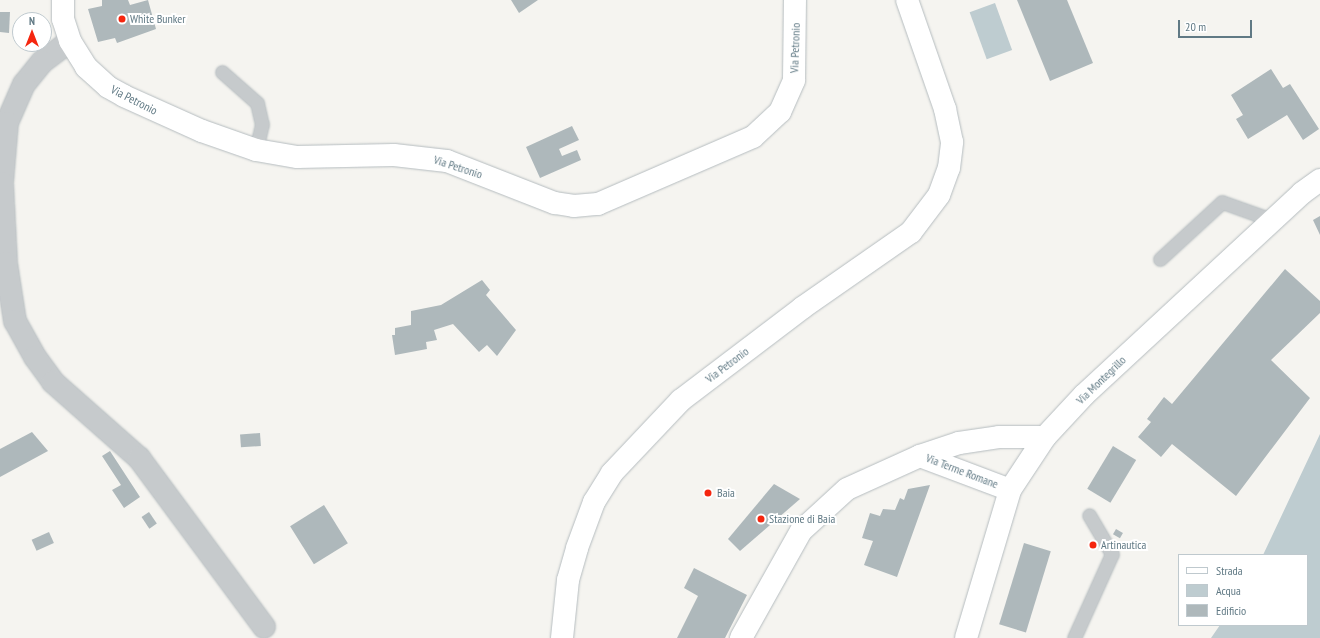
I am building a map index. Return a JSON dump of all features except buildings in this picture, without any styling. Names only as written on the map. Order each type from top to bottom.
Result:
[{"type":"street","name":"Via Petronio","points":[[63,0],[63,19],[70,41],[86,67],[108,87],[202,131],[256,150],[297,157],[430,157],[447,161],[555,203],[598,204],[753,137],[780,112],[794,80],[795,0]]},
{"type":"street","name":"Via Petronio","points":[[562,638],[568,580],[577,548],[594,502],[612,473],[681,400],[802,308],[911,232],[940,195],[949,168],[952,142],[945,109],[907,0]]},
{"type":"street","points":[[70,41],[42,62],[24,84],[7,123],[1,151],[10,292],[15,321],[23,337],[53,382],[139,458],[264,627]]},
{"type":"street","name":"Via Montegrillo","points":[[966,638],[1010,490],[1046,437],[1084,395],[1272,220],[1320,180]]},
{"type":"street","name":"Via Terme Romane","points":[[920,456],[959,443],[999,437],[1046,437]]},
{"type":"street","points":[[741,638],[801,531],[847,489],[920,456]]},
{"type":"street","name":"Via Terme Romane","points":[[920,456],[1010,490]]},
{"type":"lane","points":[[222,72],[257,103],[262,124],[256,150]]},
{"type":"lane","points":[[1160,259],[1222,202],[1272,220]]},
{"type":"lane","points":[[1074,638],[1112,554],[1089,515]]},
{"type":"water","points":[[995,3],[1012,50],[987,59],[970,12]]},
{"type":"water","points":[[1320,434],[1320,638],[1211,638],[1219,626],[1308,626],[1308,554],[1263,554]]},
{"type":"place","name":"White Bunker","points":[[122,19]]},
{"type":"place","name":"Baia","points":[[708,493]]},
{"type":"place","name":"Stazione di Baia","points":[[761,519]]},
{"type":"place","name":"Artinautica","points":[[1093,545]]}]
